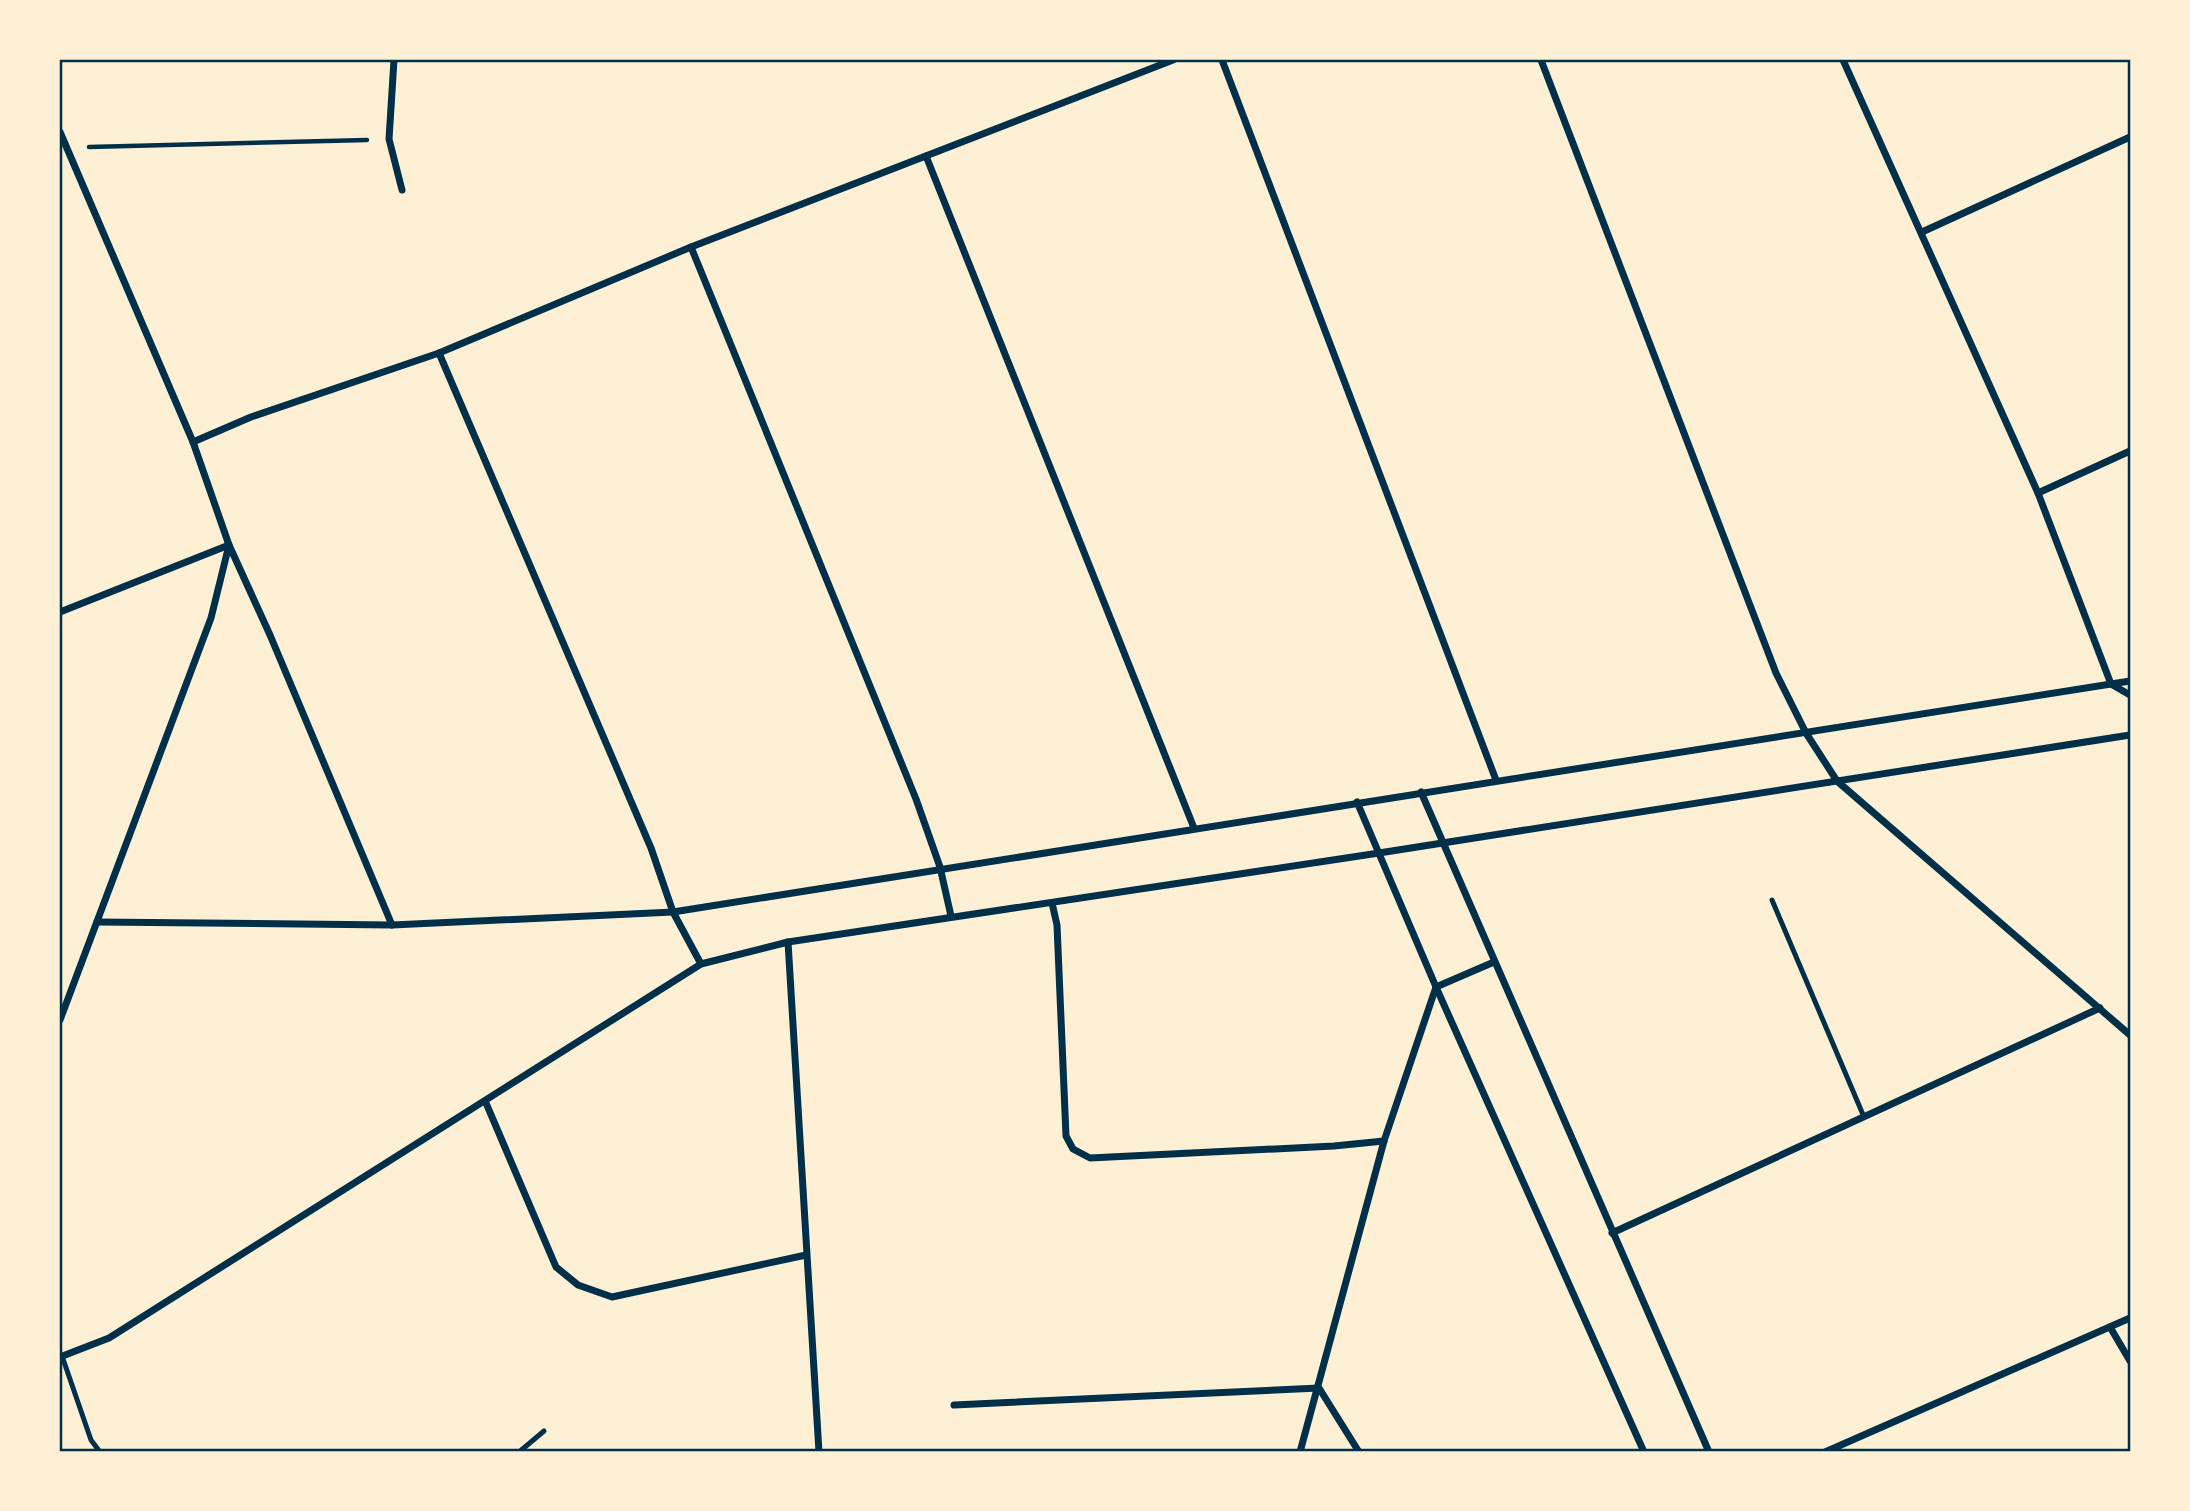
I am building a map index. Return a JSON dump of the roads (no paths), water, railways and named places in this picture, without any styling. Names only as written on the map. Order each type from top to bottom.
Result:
[{"type":"street","points":[[394,60],[389,139],[402,190]]},
{"type":"street","points":[[193,442],[251,417],[439,353],[691,247],[1172,60]]},
{"type":"street","points":[[1222,60],[1496,780]]},
{"type":"street","points":[[1541,60],[1776,673],[1806,733],[1837,781],[2130,1035]]},
{"type":"street","points":[[1843,60],[2038,493],[2111,684],[2130,695]]},
{"type":"street","points":[[60,132],[193,442],[229,545],[270,635],[391,925]]},
{"type":"street","points":[[1922,232],[2130,137]]},
{"type":"street","points":[[926,156],[1194,828]]},
{"type":"street","points":[[691,247],[916,799],[940,867],[951,916]]},
{"type":"street","points":[[439,353],[651,848],[673,912],[701,964]]},
{"type":"street","points":[[2038,493],[2130,451]]},
{"type":"street","points":[[60,612],[229,545]]},
{"type":"street","points":[[60,1020],[211,618],[229,545]]},
{"type":"street","points":[[97,922],[391,925],[673,912],[940,867],[2130,681]]},
{"type":"street","points":[[61,1356],[109,1338],[486,1103],[701,964],[788,942],[1379,853],[2130,735]]},
{"type":"street","points":[[1421,792],[1709,1451]]},
{"type":"street","points":[[1357,802],[1436,987],[1644,1451]]},
{"type":"street","points":[[1052,903],[1057,925],[1066,1136],[1073,1149],[1090,1158],[1334,1146],[1384,1141]]},
{"type":"street","points":[[788,942],[819,1451]]},
{"type":"street","points":[[1300,1451],[1384,1141],[1436,987],[1494,962]]},
{"type":"street","points":[[1612,1233],[2100,1007]]},
{"type":"street","points":[[486,1103],[556,1267],[578,1285],[612,1297],[806,1255]]},
{"type":"street","points":[[1825,1451],[2130,1318]]},
{"type":"street","points":[[2110,1328],[2130,1361]]},
{"type":"street","points":[[954,1405],[1319,1388]]},
{"type":"street","points":[[1319,1388],[1359,1451]]},
{"type":"lane","points":[[1772,900],[1864,1117]]},
{"type":"lane","points":[[61,1356],[91,1440],[100,1451]]},
{"type":"lane","points":[[519,1451],[544,1431]]}]
